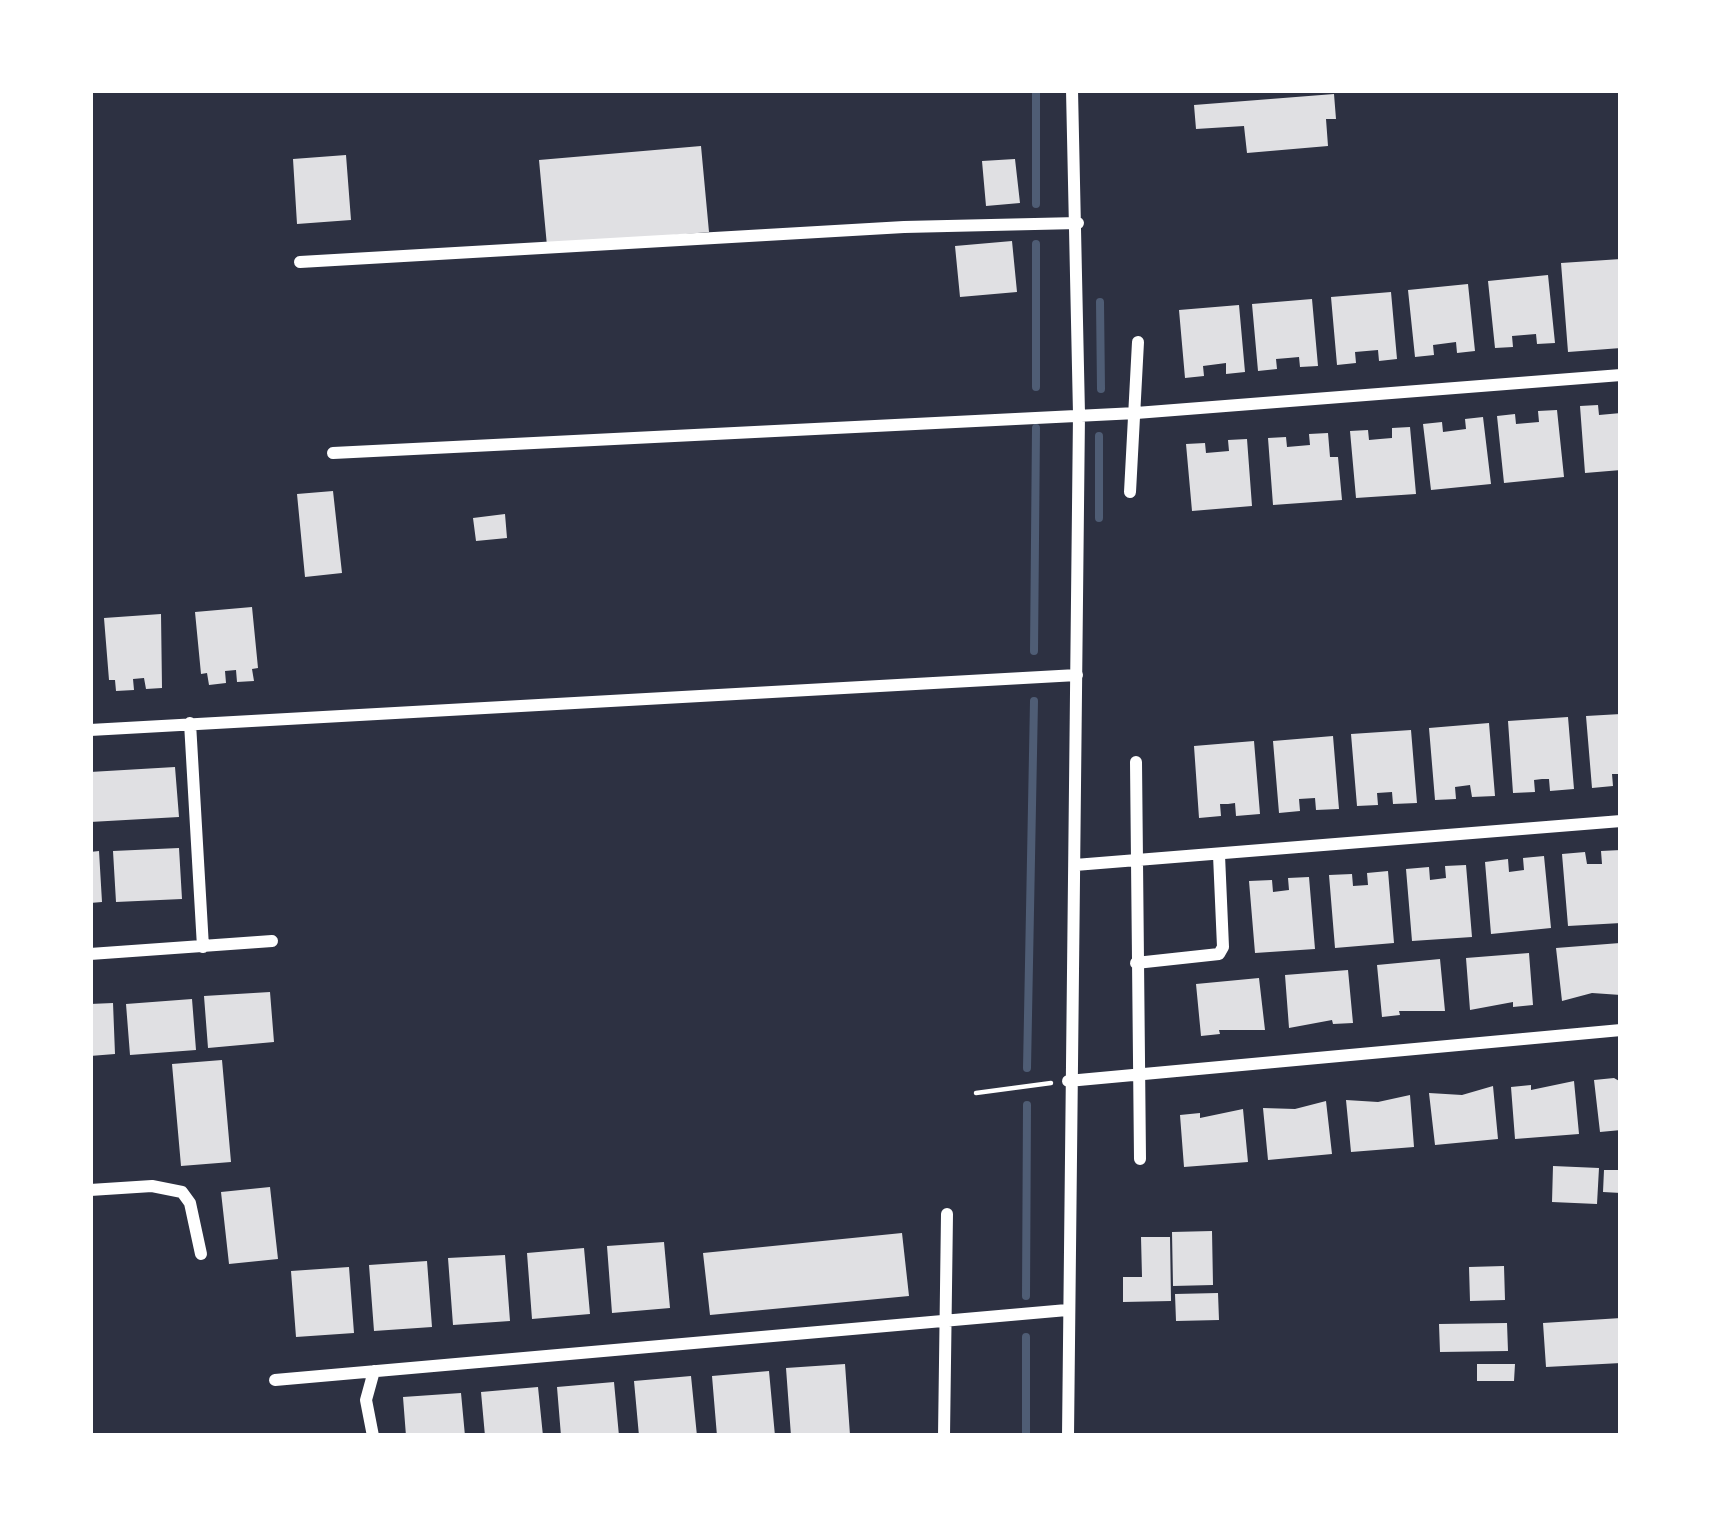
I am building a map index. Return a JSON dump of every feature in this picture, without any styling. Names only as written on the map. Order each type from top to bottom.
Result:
[{"type":"street","points":[[1068,1436],[1068,1081],[1079,414],[1072,90]]},
{"type":"street","points":[[300,262],[904,227],[1078,223]]},
{"type":"street","points":[[1130,492],[1138,342]]},
{"type":"street","points":[[333,453],[1136,413],[1621,375]]},
{"type":"street","points":[[90,730],[1077,675]]},
{"type":"street","points":[[190,723],[203,947]]},
{"type":"street","points":[[1136,761],[1140,1159]]},
{"type":"street","points":[[1075,865],[1621,821]]},
{"type":"street","points":[[1136,964],[1219,955],[1223,947],[1219,855]]},
{"type":"street","points":[[90,954],[272,941]]},
{"type":"street","points":[[1068,1081],[1621,1030]]},
{"type":"street","points":[[90,1190],[152,1186],[182,1192],[190,1203],[201,1254]]},
{"type":"street","points":[[944,1436],[947,1214]]},
{"type":"street","points":[[274,1380],[1067,1310]]},
{"type":"street","points":[[373,1436],[366,1400],[374,1371]]},
{"type":"path","points":[[976,1093],[1068,1081]]},
{"type":"building","points":[[1334,94],[1336,119],[1326,119],[1328,146],[1247,153],[1244,126],[1196,129],[1194,105]]},
{"type":"building","points":[[701,146],[709,232],[547,246],[539,160]]},
{"type":"building","points":[[346,155],[351,220],[297,224],[293,159]]},
{"type":"building","points":[[1015,159],[1020,203],[986,206],[982,161]]},
{"type":"building","points":[[1012,241],[1017,292],[960,297],[955,246]]},
{"type":"building","points":[[1621,259],[1621,348],[1568,352],[1561,263]]},
{"type":"building","points":[[1548,275],[1555,343],[1537,344],[1536,334],[1512,336],[1513,347],[1495,348],[1488,281]]},
{"type":"building","points":[[1468,284],[1475,351],[1457,353],[1456,342],[1433,345],[1434,355],[1415,357],[1408,290]]},
{"type":"building","points":[[1391,292],[1397,359],[1379,361],[1378,350],[1355,352],[1356,363],[1337,365],[1331,297]]},
{"type":"building","points":[[1312,299],[1318,366],[1300,367],[1299,357],[1276,359],[1277,369],[1258,371],[1252,304]]},
{"type":"building","points":[[1239,305],[1245,372],[1226,374],[1226,363],[1203,366],[1204,376],[1185,378],[1179,310]]},
{"type":"building","points":[[1598,405],[1599,415],[1621,413],[1621,470],[1585,473],[1580,406]]},
{"type":"building","points":[[1557,410],[1564,477],[1504,483],[1497,416],[1515,414],[1516,424],[1539,422],[1538,411]]},
{"type":"building","points":[[1483,417],[1491,484],[1431,490],[1423,424],[1442,422],[1443,432],[1466,429],[1465,419]]},
{"type":"building","points":[[1410,427],[1416,494],[1356,498],[1350,431],[1368,430],[1369,440],[1392,438],[1392,428]]},
{"type":"building","points":[[1328,433],[1330,457],[1338,457],[1342,500],[1273,505],[1268,438],[1286,437],[1287,447],[1310,445],[1309,434]]},
{"type":"building","points":[[1247,439],[1252,506],[1192,511],[1186,444],[1205,443],[1206,453],[1229,451],[1228,440]]},
{"type":"building","points":[[333,491],[342,573],[305,577],[297,494]]},
{"type":"building","points":[[505,514],[507,538],[476,541],[473,518]]},
{"type":"building","points":[[252,607],[258,668],[252,669],[254,681],[237,682],[236,670],[225,671],[226,683],[209,685],[207,673],[201,674],[195,612]]},
{"type":"building","points":[[161,614],[162,688],[146,689],[144,678],[133,679],[134,690],[116,691],[115,680],[109,680],[104,618]]},
{"type":"building","points":[[1621,714],[1621,774],[1612,774],[1613,786],[1592,788],[1586,716]]},
{"type":"building","points":[[1568,717],[1574,789],[1550,791],[1549,779],[1542,779],[1534,780],[1535,792],[1513,793],[1508,721]]},
{"type":"building","points":[[1489,723],[1495,796],[1472,797],[1470,785],[1455,787],[1456,799],[1435,800],[1429,728]]},
{"type":"building","points":[[1411,730],[1417,803],[1393,804],[1392,792],[1377,793],[1378,805],[1357,806],[1351,734]]},
{"type":"building","points":[[1333,736],[1339,809],[1316,810],[1315,798],[1299,799],[1300,811],[1279,813],[1273,741]]},
{"type":"building","points":[[1254,741],[1260,814],[1236,816],[1235,803],[1220,804],[1221,816],[1199,818],[1194,746]]},
{"type":"building","points":[[175,767],[179,817],[90,822],[90,772]]},
{"type":"building","points":[[179,848],[182,899],[116,902],[113,851]]},
{"type":"building","points":[[1621,850],[1621,923],[1568,926],[1562,854],[1585,852],[1587,864],[1602,864],[1601,851]]},
{"type":"building","points":[[99,851],[102,902],[90,903],[90,852]]},
{"type":"building","points":[[1544,856],[1551,928],[1491,934],[1485,862],[1508,859],[1509,872],[1524,870],[1523,858]]},
{"type":"building","points":[[1466,865],[1472,937],[1412,941],[1406,869],[1429,867],[1430,880],[1446,878],[1445,866]]},
{"type":"building","points":[[1388,871],[1394,943],[1335,948],[1329,875],[1352,874],[1353,886],[1368,885],[1367,873]]},
{"type":"building","points":[[1309,877],[1315,949],[1255,953],[1249,881],[1272,880],[1273,892],[1289,890],[1288,878]]},
{"type":"building","points":[[1620,943],[1621,995],[1592,993],[1562,1001],[1556,948]]},
{"type":"building","points":[[1529,953],[1533,1005],[1513,1007],[1513,1002],[1470,1010],[1466,958]]},
{"type":"building","points":[[1440,959],[1445,1011],[1399,1011],[1400,1015],[1382,1017],[1377,965]]},
{"type":"building","points":[[1348,970],[1353,1023],[1333,1024],[1332,1020],[1289,1028],[1285,975]]},
{"type":"building","points":[[1259,978],[1265,1030],[1219,1030],[1220,1034],[1201,1036],[1196,984]]},
{"type":"building","points":[[270,992],[274,1042],[208,1048],[204,996]]},
{"type":"building","points":[[192,999],[196,1050],[130,1055],[126,1004]]},
{"type":"building","points":[[113,1003],[115,1054],[90,1056],[90,1004]]},
{"type":"building","points":[[222,1060],[231,1162],[181,1166],[172,1064]]},
{"type":"building","points":[[1594,1080],[1621,1082],[1621,1130],[1600,1132]]},
{"type":"building","points":[[1574,1081],[1579,1134],[1515,1139],[1511,1087],[1531,1085],[1531,1090]]},
{"type":"building","points":[[1493,1086],[1498,1139],[1435,1145],[1429,1093],[1462,1095]]},
{"type":"building","points":[[1410,1095],[1414,1147],[1351,1152],[1346,1100],[1378,1102]]},
{"type":"building","points":[[1326,1101],[1332,1154],[1268,1160],[1263,1108],[1295,1109]]},
{"type":"building","points":[[1243,1109],[1248,1162],[1184,1167],[1180,1115],[1200,1113],[1200,1118]]},
{"type":"building","points":[[1553,1166],[1599,1168],[1597,1204],[1552,1202]]},
{"type":"building","points":[[1604,1170],[1621,1170],[1621,1193],[1603,1192]]},
{"type":"building","points":[[270,1187],[278,1259],[229,1264],[221,1192]]},
{"type":"building","points":[[1212,1231],[1213,1285],[1173,1286],[1172,1232]]},
{"type":"building","points":[[902,1233],[909,1296],[710,1315],[703,1253]]},
{"type":"building","points":[[1141,1237],[1170,1237],[1171,1301],[1123,1302],[1123,1277],[1142,1277]]},
{"type":"building","points":[[664,1242],[670,1308],[612,1313],[607,1246]]},
{"type":"building","points":[[584,1248],[590,1314],[532,1319],[527,1253]]},
{"type":"building","points":[[505,1255],[510,1321],[453,1325],[448,1258]]},
{"type":"building","points":[[427,1261],[432,1327],[374,1331],[369,1265]]},
{"type":"building","points":[[1504,1266],[1505,1300],[1470,1301],[1469,1267]]},
{"type":"building","points":[[349,1267],[354,1333],[296,1337],[291,1271]]},
{"type":"building","points":[[1218,1293],[1219,1320],[1176,1321],[1175,1294]]},
{"type":"building","points":[[1621,1318],[1621,1363],[1546,1367],[1543,1323]]},
{"type":"building","points":[[1507,1323],[1508,1351],[1440,1352],[1439,1324]]},
{"type":"building","points":[[845,1364],[850,1435],[791,1436],[786,1368]]},
{"type":"building","points":[[1477,1364],[1515,1364],[1514,1381],[1477,1381]]},
{"type":"building","points":[[769,1371],[775,1436],[717,1436],[712,1376]]},
{"type":"building","points":[[691,1376],[697,1436],[639,1436],[634,1381]]},
{"type":"building","points":[[614,1382],[619,1436],[561,1436],[557,1387]]},
{"type":"building","points":[[538,1387],[543,1436],[485,1436],[481,1392]]},
{"type":"building","points":[[461,1393],[465,1436],[406,1436],[403,1397]]},
{"type":"waterway","points":[[1036,90],[1036,204]]},
{"type":"waterway","points":[[1036,244],[1036,387]]},
{"type":"waterway","points":[[1100,302],[1101,389]]},
{"type":"waterway","points":[[1034,651],[1036,428]]},
{"type":"waterway","points":[[1099,436],[1099,518]]},
{"type":"waterway","points":[[1027,1068],[1034,701]]},
{"type":"waterway","points":[[1026,1296],[1027,1105]]},
{"type":"waterway","points":[[1026,1337],[1026,1436]]}]
